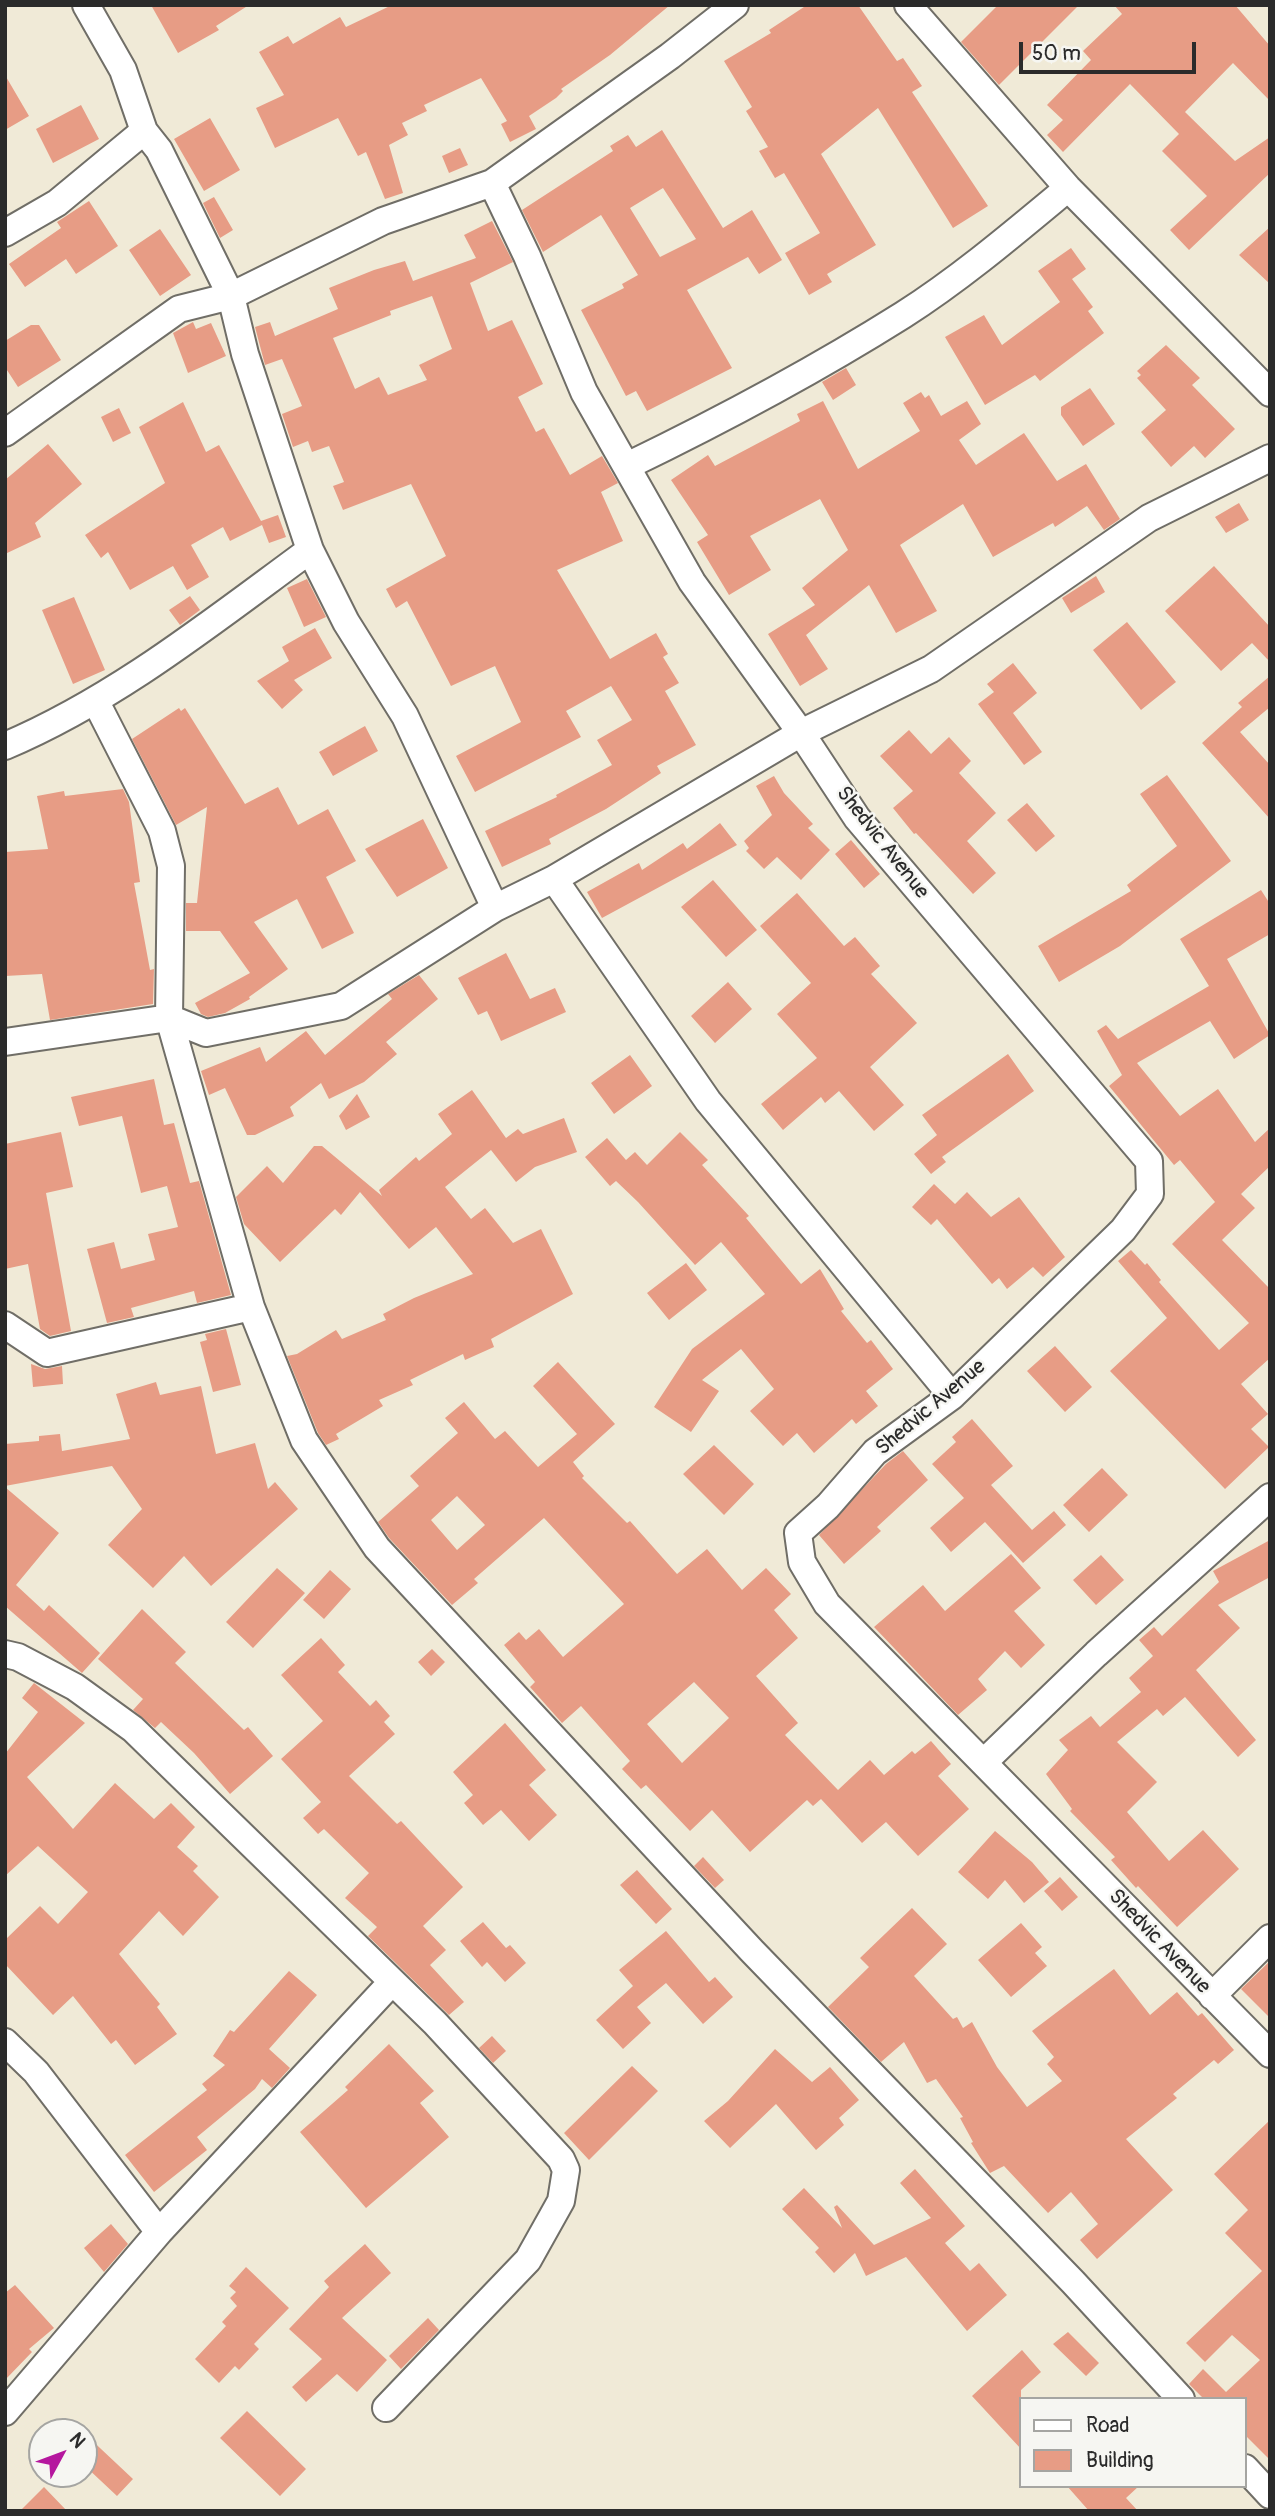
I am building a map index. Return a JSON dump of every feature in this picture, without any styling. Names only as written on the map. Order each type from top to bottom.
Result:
[{"type":"street","points":[[86,5],[123,70],[144,131],[159,150],[232,296],[245,354],[310,550],[346,622],[405,716],[495,908]]},
{"type":"street","points":[[5,433],[179,309],[232,296],[383,221],[492,183],[670,56],[735,5]]},
{"type":"street","points":[[908,5],[1068,188],[1270,393]]},
{"type":"street","points":[[5,233],[57,203],[144,131]]},
{"type":"street","name":"Shedvic Avenue","points":[[492,183],[527,256],[584,392],[692,582],[801,733],[857,818],[1149,1161],[1150,1194],[1123,1230],[952,1395],[875,1452],[828,1506],[798,1533],[802,1562],[827,1604],[985,1761],[1270,2054]]},
{"type":"street","points":[[627,466],[729,417],[904,314],[998,246],[1068,188]]},
{"type":"street","points":[[5,1042],[169,1018],[206,1033],[341,1006],[495,908],[554,879],[801,733],[931,669],[1149,518],[1270,458]]},
{"type":"street","points":[[5,746],[95,700],[198,632],[310,550]]},
{"type":"street","points":[[95,700],[162,831],[171,866],[169,1018],[251,1307],[304,1440],[377,1548],[733,1931],[1073,2282],[1179,2397]]},
{"type":"street","points":[[554,879],[708,1101],[952,1395]]},
{"type":"street","points":[[5,1325],[47,1353],[251,1307]]},
{"type":"street","points":[[985,1761],[1096,1654],[1270,1497]]},
{"type":"street","points":[[5,1654],[18,1657],[75,1687],[133,1729],[435,2023],[552,2149],[566,2170],[562,2202],[528,2260],[386,2408]]},
{"type":"street","points":[[1212,1996],[1270,1938]]},
{"type":"street","points":[[5,2412],[159,2232],[392,1982]]},
{"type":"street","points":[[5,2042],[36,2072],[159,2232]]},
{"type":"street","points":[[1247,2470],[1270,2495]]},
{"type":"building","points":[[151,5],[249,5],[216,26],[219,30],[178,53]]},
{"type":"building","points":[[392,5],[670,5],[610,55],[561,89],[563,91],[556,98],[529,116],[536,129],[510,142],[501,124],[507,121],[481,78],[424,105],[427,111],[402,123],[408,135],[389,145],[403,193],[385,199],[366,152],[358,156],[338,118],[275,148],[256,108],[284,95],[259,52],[288,36],[293,44],[340,17],[346,27]]},
{"type":"building","points":[[807,5],[858,5],[897,61],[903,58],[922,86],[912,92],[988,206],[953,228],[878,108],[821,154],[876,245],[827,274],[832,282],[809,295],[785,253],[820,233],[784,173],[775,178],[759,151],[768,147],[746,111],[752,107],[724,61],[771,33],[769,30]]},
{"type":"building","points":[[998,5],[1079,5],[999,85],[961,42]]},
{"type":"building","points":[[1114,5],[1235,5],[1270,46],[1270,101],[1233,63],[1185,112],[1235,161],[1270,137],[1270,173],[1189,250],[1170,230],[1207,196],[1162,151],[1179,134],[1130,84],[1063,152],[1047,135],[1063,120],[1047,105],[1091,60],[1083,51],[1122,14]]},
{"type":"building","points":[[5,75],[29,116],[5,130]]},
{"type":"building","points":[[81,105],[99,139],[53,163],[36,129]]},
{"type":"building","points":[[210,118],[240,170],[204,191],[174,139]]},
{"type":"building","points":[[662,130],[723,228],[752,210],[782,260],[759,274],[748,257],[687,290],[732,368],[647,411],[636,391],[626,396],[581,310],[624,288],[622,284],[638,275],[601,215],[543,252],[522,210],[613,151],[610,146],[628,135],[636,147]],"holes":[[[663,188],[696,239],[660,257],[630,208]]]},
{"type":"building","points":[[460,148],[468,165],[449,173],[442,156]]},
{"type":"building","points":[[214,197],[233,230],[220,238],[203,203]]},
{"type":"building","points":[[89,201],[118,246],[76,274],[66,259],[25,287],[9,264],[61,228],[57,222]]},
{"type":"building","points":[[492,221],[513,262],[470,283],[488,331],[512,320],[543,384],[518,397],[536,432],[544,428],[570,475],[602,456],[618,483],[601,492],[623,541],[557,570],[610,659],[656,633],[668,654],[663,657],[679,683],[665,691],[696,745],[657,766],[661,773],[606,809],[549,839],[551,844],[502,867],[485,831],[557,797],[556,795],[612,765],[597,740],[632,720],[611,686],[566,711],[581,737],[475,792],[456,756],[521,722],[495,666],[451,686],[407,601],[396,608],[386,589],[446,556],[411,484],[343,510],[333,486],[344,482],[329,446],[312,452],[308,441],[293,447],[282,414],[302,406],[282,359],[265,365],[255,327],[270,322],[275,336],[338,309],[329,288],[374,270],[405,261],[413,281],[476,258],[464,235]],"holes":[[[432,296],[452,349],[419,365],[427,380],[388,395],[379,377],[355,389],[333,338],[391,315],[390,311]]]},
{"type":"building","points":[[1270,227],[1270,284],[1239,255]]},
{"type":"building","points":[[160,229],[191,275],[160,296],[129,250]]},
{"type":"building","points":[[1071,248],[1086,269],[1072,279],[1093,307],[1088,311],[1104,333],[1040,381],[1035,375],[985,405],[945,337],[984,315],[1002,345],[1060,302],[1038,271]]},
{"type":"building","points":[[193,322],[196,329],[211,323],[226,356],[188,373],[173,333]]},
{"type":"building","points":[[31,325],[39,325],[61,360],[18,387],[5,367],[5,341]]},
{"type":"building","points":[[1166,345],[1200,378],[1192,385],[1235,429],[1205,458],[1194,446],[1171,467],[1141,432],[1166,410],[1137,378],[1141,375],[1137,371]]},
{"type":"building","points":[[846,368],[856,385],[833,400],[822,382]]},
{"type":"building","points":[[1090,388],[1115,424],[1083,446],[1061,415],[1061,407]]},
{"type":"building","points":[[921,392],[925,398],[929,395],[941,416],[967,401],[981,424],[959,440],[976,465],[1024,433],[1057,481],[1086,464],[1120,519],[1104,530],[1087,506],[1055,527],[1053,523],[993,557],[963,504],[900,545],[937,611],[896,633],[869,585],[806,635],[828,669],[800,686],[768,634],[815,605],[802,588],[848,550],[820,499],[750,536],[771,570],[729,595],[697,542],[708,535],[671,480],[708,455],[715,466],[800,421],[797,414],[823,401],[858,469],[920,431],[903,403]]},
{"type":"building","points":[[183,402],[206,452],[219,445],[261,521],[278,515],[286,537],[269,543],[262,525],[230,541],[223,527],[191,545],[209,577],[187,590],[173,566],[130,590],[108,552],[101,558],[85,535],[165,483],[139,427]]},
{"type":"building","points":[[119,408],[131,433],[113,442],[101,417]]},
{"type":"building","points":[[48,444],[82,484],[35,523],[41,537],[5,554],[5,480]]},
{"type":"building","points":[[1239,503],[1249,520],[1226,533],[1215,517]]},
{"type":"building","points":[[1214,566],[1270,627],[1270,662],[1252,643],[1221,671],[1165,611]]},
{"type":"building","points":[[1096,576],[1105,592],[1071,613],[1062,598]]},
{"type":"building","points":[[307,579],[326,617],[304,627],[287,588]]},
{"type":"building","points":[[190,596],[200,610],[180,625],[169,610]]},
{"type":"building","points":[[74,597],[105,670],[73,684],[42,610]]},
{"type":"building","points":[[1127,622],[1176,682],[1141,710],[1093,650]]},
{"type":"building","points":[[315,628],[332,658],[294,680],[303,690],[282,709],[257,681],[289,661],[282,647]]},
{"type":"building","points":[[1013,663],[1037,693],[1013,713],[1042,752],[1024,765],[978,704],[994,692],[987,684]]},
{"type":"building","points":[[1270,676],[1270,707],[1240,732],[1270,765],[1270,819],[1202,743],[1242,707],[1238,703]]},
{"type":"building","points":[[179,708],[181,711],[185,708],[245,804],[278,787],[298,825],[328,809],[356,861],[326,877],[354,933],[322,949],[297,899],[254,922],[288,969],[249,997],[250,999],[225,1013],[208,1017],[201,1014],[195,1003],[250,973],[220,931],[186,931],[186,903],[197,903],[207,807],[176,825],[132,739]]},
{"type":"building","points":[[365,726],[378,751],[333,776],[319,752]]},
{"type":"building","points":[[909,730],[931,754],[949,737],[971,761],[959,773],[996,813],[967,841],[996,873],[973,894],[916,833],[914,834],[893,808],[913,791],[880,756]]},
{"type":"building","points":[[1167,775],[1231,861],[1120,946],[1059,982],[1038,946],[1131,891],[1127,885],[1177,846],[1140,794]]},
{"type":"building","points":[[774,776],[784,793],[813,824],[808,828],[830,850],[801,880],[777,857],[764,869],[746,851],[749,848],[744,841],[772,815],[756,786]]},
{"type":"building","points":[[123,789],[129,802],[140,882],[134,883],[150,970],[154,969],[153,1004],[50,1020],[42,974],[5,976],[5,852],[48,849],[37,796],[64,791],[65,796]]},
{"type":"building","points":[[1027,803],[1055,836],[1036,852],[1007,820]]},
{"type":"building","points":[[423,819],[448,868],[397,897],[365,849]]},
{"type":"building","points":[[720,823],[737,845],[602,918],[587,892],[639,863],[642,870],[683,843],[687,849]]},
{"type":"building","points":[[851,840],[880,874],[864,888],[835,854]]},
{"type":"building","points":[[713,880],[757,930],[726,957],[681,907]]},
{"type":"building","points":[[1261,890],[1270,904],[1270,934],[1227,959],[1270,1035],[1234,1059],[1210,1021],[1137,1063],[1180,1116],[1218,1089],[1255,1142],[1270,1128],[1270,1166],[1241,1194],[1255,1208],[1222,1240],[1270,1289],[1270,1358],[1241,1384],[1268,1414],[1251,1429],[1269,1447],[1225,1489],[1110,1371],[1167,1318],[1118,1261],[1131,1250],[1145,1265],[1147,1263],[1161,1280],[1159,1282],[1219,1350],[1249,1323],[1172,1244],[1215,1202],[1180,1160],[1174,1165],[1109,1086],[1122,1075],[1097,1031],[1106,1025],[1118,1039],[1209,986],[1180,939]]},
{"type":"building","points":[[797,893],[844,946],[855,937],[880,966],[871,974],[917,1023],[870,1067],[904,1105],[874,1131],[839,1091],[825,1103],[821,1097],[783,1130],[761,1104],[817,1058],[777,1014],[811,983],[760,926]]},
{"type":"building","points":[[506,953],[530,999],[555,988],[566,1012],[501,1041],[487,1011],[478,1015],[458,978]]},
{"type":"building","points":[[419,975],[438,999],[386,1042],[397,1054],[364,1082],[329,1099],[321,1083],[290,1107],[294,1116],[255,1135],[247,1135],[225,1088],[209,1095],[201,1071],[260,1047],[266,1062],[306,1031],[325,1055],[392,999],[388,994]]},
{"type":"building","points":[[728,982],[752,1009],[715,1043],[691,1016]]},
{"type":"building","points":[[1008,1054],[1034,1091],[942,1157],[946,1162],[931,1174],[914,1154],[937,1135],[922,1115]]},
{"type":"building","points":[[630,1055],[652,1086],[614,1114],[591,1083]]},
{"type":"building","points":[[154,1079],[164,1125],[174,1123],[190,1183],[199,1181],[231,1295],[197,1303],[194,1291],[131,1308],[134,1317],[107,1323],[87,1249],[114,1242],[121,1269],[155,1260],[148,1234],[178,1227],[167,1186],[141,1193],[122,1116],[79,1126],[71,1097]]},
{"type":"building","points":[[472,1090],[506,1138],[518,1129],[523,1134],[564,1118],[577,1152],[535,1167],[516,1182],[491,1150],[445,1187],[471,1219],[485,1208],[513,1243],[541,1229],[573,1294],[491,1339],[494,1347],[465,1360],[463,1354],[410,1380],[413,1385],[379,1400],[383,1406],[336,1434],[339,1439],[326,1445],[318,1433],[287,1356],[297,1354],[336,1330],[342,1339],[386,1320],[383,1314],[473,1274],[436,1227],[409,1249],[360,1192],[341,1215],[335,1209],[280,1262],[244,1224],[236,1197],[267,1166],[283,1183],[314,1146],[322,1146],[382,1196],[379,1190],[416,1157],[419,1161],[452,1134],[438,1114]]},
{"type":"building","points":[[357,1094],[370,1117],[346,1130],[339,1116]]},
{"type":"building","points":[[61,1132],[73,1187],[46,1193],[71,1331],[50,1336],[40,1329],[28,1264],[5,1269],[5,1144]]},
{"type":"building","points":[[680,1132],[708,1160],[702,1165],[749,1216],[746,1218],[801,1284],[820,1269],[844,1309],[841,1311],[867,1343],[871,1340],[893,1369],[866,1391],[878,1406],[856,1424],[852,1419],[814,1453],[797,1433],[783,1446],[750,1411],[774,1389],[741,1349],[702,1380],[719,1391],[691,1432],[654,1407],[692,1349],[765,1294],[721,1242],[695,1265],[638,1202],[616,1181],[610,1186],[585,1157],[607,1138],[626,1160],[635,1152],[647,1165]]},
{"type":"building","points":[[934,1184],[955,1204],[967,1192],[991,1217],[1019,1197],[1065,1257],[1043,1277],[1033,1267],[1007,1289],[999,1278],[992,1284],[937,1219],[931,1225],[912,1207]]},
{"type":"building","points":[[686,1263],[707,1290],[669,1320],[647,1293]]},
{"type":"building","points":[[226,1329],[241,1385],[213,1392],[200,1342],[207,1340],[205,1334]]},
{"type":"building","points":[[1055,1346],[1092,1387],[1065,1412],[1027,1371]]},
{"type":"building","points":[[558,1362],[615,1424],[573,1462],[584,1476],[582,1478],[627,1523],[630,1521],[677,1574],[707,1549],[742,1590],[766,1568],[791,1594],[774,1610],[798,1638],[756,1676],[798,1723],[785,1735],[838,1790],[870,1760],[884,1775],[912,1751],[915,1754],[931,1741],[951,1764],[938,1776],[969,1809],[918,1856],[886,1822],[862,1843],[821,1799],[813,1806],[807,1800],[750,1852],[712,1810],[690,1831],[646,1785],[641,1789],[622,1769],[630,1761],[581,1706],[562,1723],[530,1687],[535,1682],[504,1645],[519,1632],[526,1640],[539,1629],[563,1657],[624,1604],[544,1518],[474,1579],[478,1583],[452,1605],[389,1538],[378,1522],[419,1486],[410,1476],[458,1433],[445,1418],[464,1402],[495,1439],[505,1431],[538,1467],[577,1434],[533,1386]],"holes":[[[457,1496],[485,1525],[457,1550],[431,1520]],[[694,1682],[729,1718],[682,1763],[647,1724]]]},
{"type":"building","points":[[31,1364],[45,1369],[62,1366],[63,1384],[33,1387]]},
{"type":"building","points":[[156,1382],[160,1395],[201,1386],[216,1454],[255,1443],[268,1489],[275,1482],[298,1509],[211,1586],[184,1556],[153,1588],[108,1545],[142,1509],[112,1466],[5,1486],[5,1444],[39,1441],[39,1436],[60,1434],[62,1451],[130,1439],[116,1394]]},
{"type":"building","points":[[972,1419],[1013,1466],[991,1485],[1032,1530],[1054,1511],[1066,1525],[1023,1563],[985,1522],[951,1552],[930,1528],[964,1498],[932,1464],[956,1442],[952,1437]]},
{"type":"building","points":[[714,1445],[754,1484],[724,1515],[683,1474]]},
{"type":"building","points":[[903,1451],[928,1480],[877,1527],[881,1531],[844,1564],[819,1535],[886,1464]]},
{"type":"building","points":[[1102,1468],[1128,1495],[1089,1532],[1063,1505]]},
{"type":"building","points":[[5,1487],[59,1533],[16,1585],[44,1611],[49,1605],[100,1653],[82,1673],[5,1606]]},
{"type":"building","points":[[1270,1540],[1270,1577],[1218,1605],[1240,1628],[1196,1670],[1256,1740],[1238,1757],[1185,1697],[1163,1716],[1157,1709],[1117,1742],[1157,1782],[1127,1812],[1169,1861],[1203,1830],[1239,1869],[1177,1927],[1111,1860],[1115,1857],[1070,1811],[1072,1809],[1046,1774],[1068,1750],[1059,1740],[1091,1716],[1100,1727],[1141,1692],[1129,1678],[1153,1656],[1139,1640],[1154,1627],[1162,1636],[1219,1582],[1213,1571]]},
{"type":"building","points":[[1011,1554],[1041,1588],[1014,1611],[1045,1645],[1021,1668],[1005,1651],[978,1679],[987,1690],[958,1715],[874,1627],[923,1585],[945,1611]]},
{"type":"building","points":[[1101,1555],[1124,1580],[1096,1605],[1073,1580]]},
{"type":"building","points":[[277,1568],[305,1593],[253,1648],[226,1622]]},
{"type":"building","points":[[330,1570],[351,1589],[324,1619],[303,1600]]},
{"type":"building","points":[[142,1609],[186,1652],[175,1663],[244,1730],[248,1727],[273,1756],[230,1794],[194,1753],[161,1722],[155,1728],[133,1710],[143,1699],[98,1659]]},
{"type":"building","points":[[321,1638],[345,1665],[338,1672],[370,1706],[376,1700],[390,1716],[384,1722],[395,1734],[349,1776],[397,1824],[401,1821],[463,1887],[423,1926],[446,1950],[430,1965],[464,2002],[449,2015],[368,1936],[377,1927],[345,1898],[369,1873],[324,1829],[318,1834],[303,1818],[321,1802],[281,1759],[323,1721],[281,1675]]},
{"type":"building","points":[[432,1649],[445,1662],[431,1676],[418,1662]]},
{"type":"building","points":[[34,1683],[85,1723],[27,1777],[73,1829],[115,1783],[154,1819],[171,1803],[195,1827],[177,1847],[198,1866],[193,1871],[219,1897],[183,1936],[159,1911],[119,1954],[160,2004],[157,2007],[177,2034],[135,2065],[116,2040],[111,2044],[73,1996],[53,2015],[5,1964],[5,1940],[40,1906],[58,1924],[88,1892],[38,1846],[5,1876],[5,1754],[38,1712],[22,1698]]},
{"type":"building","points":[[505,1723],[546,1770],[529,1785],[557,1815],[529,1841],[501,1810],[483,1825],[464,1803],[473,1795],[453,1772]]},
{"type":"building","points":[[995,1831],[1032,1862],[1049,1882],[1024,1903],[1005,1880],[988,1899],[958,1872]]},
{"type":"building","points":[[703,1857],[724,1880],[715,1888],[694,1866]]},
{"type":"building","points":[[637,1870],[672,1909],[656,1924],[620,1885]]},
{"type":"building","points":[[1060,1877],[1078,1897],[1062,1911],[1044,1891]]},
{"type":"building","points":[[912,1908],[947,1944],[914,1976],[953,2019],[957,2017],[963,2028],[972,2022],[997,2067],[1027,2107],[1062,2081],[1047,2064],[1054,2057],[1032,2031],[1114,1969],[1150,2015],[1177,1992],[1198,2016],[1202,2013],[1234,2050],[1218,2064],[1214,2060],[1173,2094],[1177,2098],[1126,2139],[1173,2190],[1097,2259],[1080,2240],[1098,2224],[1071,2192],[1048,2213],[1004,2166],[990,2173],[971,2143],[973,2142],[960,2118],[963,2117],[936,2079],[927,2083],[904,2042],[881,2062],[828,2007],[869,1967],[860,1958]]},
{"type":"building","points":[[483,1922],[506,1948],[510,1945],[526,1963],[505,1982],[487,1962],[482,1967],[460,1941]]},
{"type":"building","points":[[1021,1923],[1042,1947],[1035,1953],[1047,1966],[1011,1997],[978,1960]]},
{"type":"building","points":[[666,1931],[709,1982],[715,1977],[733,1997],[703,2024],[666,1983],[637,2007],[651,2023],[623,2049],[596,2020],[633,1986],[619,1970]]},
{"type":"building","points":[[1270,1961],[1270,2018],[1241,1989]]},
{"type":"building","points":[[289,1971],[317,1995],[269,2049],[290,2068],[272,2088],[262,2079],[255,2089],[197,2137],[207,2150],[154,2192],[125,2155],[207,2090],[202,2084],[225,2065],[213,2056],[230,2030],[234,2032]]},
{"type":"building","points":[[492,2036],[506,2051],[493,2063],[479,2048]]},
{"type":"building","points":[[389,2044],[434,2091],[420,2103],[449,2137],[366,2208],[300,2132],[348,2090],[345,2087]]},
{"type":"building","points":[[775,2049],[812,2082],[830,2067],[859,2100],[839,2118],[844,2125],[816,2150],[776,2104],[730,2148],[704,2121],[728,2101]]},
{"type":"building","points":[[632,2066],[658,2091],[589,2160],[564,2133]]},
{"type":"building","points":[[1270,2120],[1270,2460],[1247,2437],[1247,2397],[1202,2397],[1189,2384],[1203,2369],[1226,2392],[1260,2360],[1232,2335],[1205,2362],[1186,2343],[1262,2271],[1225,2233],[1248,2210],[1214,2174]]},
{"type":"building","points":[[915,2169],[965,2226],[945,2243],[970,2271],[979,2263],[1007,2295],[967,2331],[906,2257],[866,2276],[855,2253],[834,2273],[815,2252],[819,2248],[782,2209],[804,2188],[842,2228],[834,2207],[837,2205],[874,2245],[931,2218],[900,2183]]},
{"type":"building","points":[[111,2224],[128,2244],[104,2272],[84,2248]]},
{"type":"building","points":[[365,2244],[391,2273],[342,2318],[387,2360],[357,2392],[337,2374],[306,2402],[292,2387],[322,2359],[289,2329],[329,2287],[324,2281]]},
{"type":"building","points":[[246,2267],[289,2308],[254,2344],[259,2349],[239,2370],[235,2366],[219,2383],[195,2359],[226,2326],[222,2322],[237,2306],[230,2298],[236,2292],[229,2286]]},
{"type":"building","points":[[15,2285],[54,2328],[29,2349],[32,2352],[5,2380],[5,2293]]},
{"type":"building","points":[[428,2318],[439,2330],[401,2369],[389,2356]]},
{"type":"building","points":[[1068,2332],[1099,2363],[1086,2376],[1053,2344]]},
{"type":"building","points":[[1022,2350],[1041,2372],[1021,2390],[1020,2448],[972,2396]]},
{"type":"building","points":[[247,2411],[306,2469],[280,2496],[220,2438]]},
{"type":"building","points":[[98,2446],[133,2479],[117,2496],[98,2478]]},
{"type":"building","points":[[45,2488],[67,2511],[20,2511]]},
{"type":"building","points":[[1069,2488],[1137,2488],[1126,2498],[1138,2511],[1089,2511]]}]
